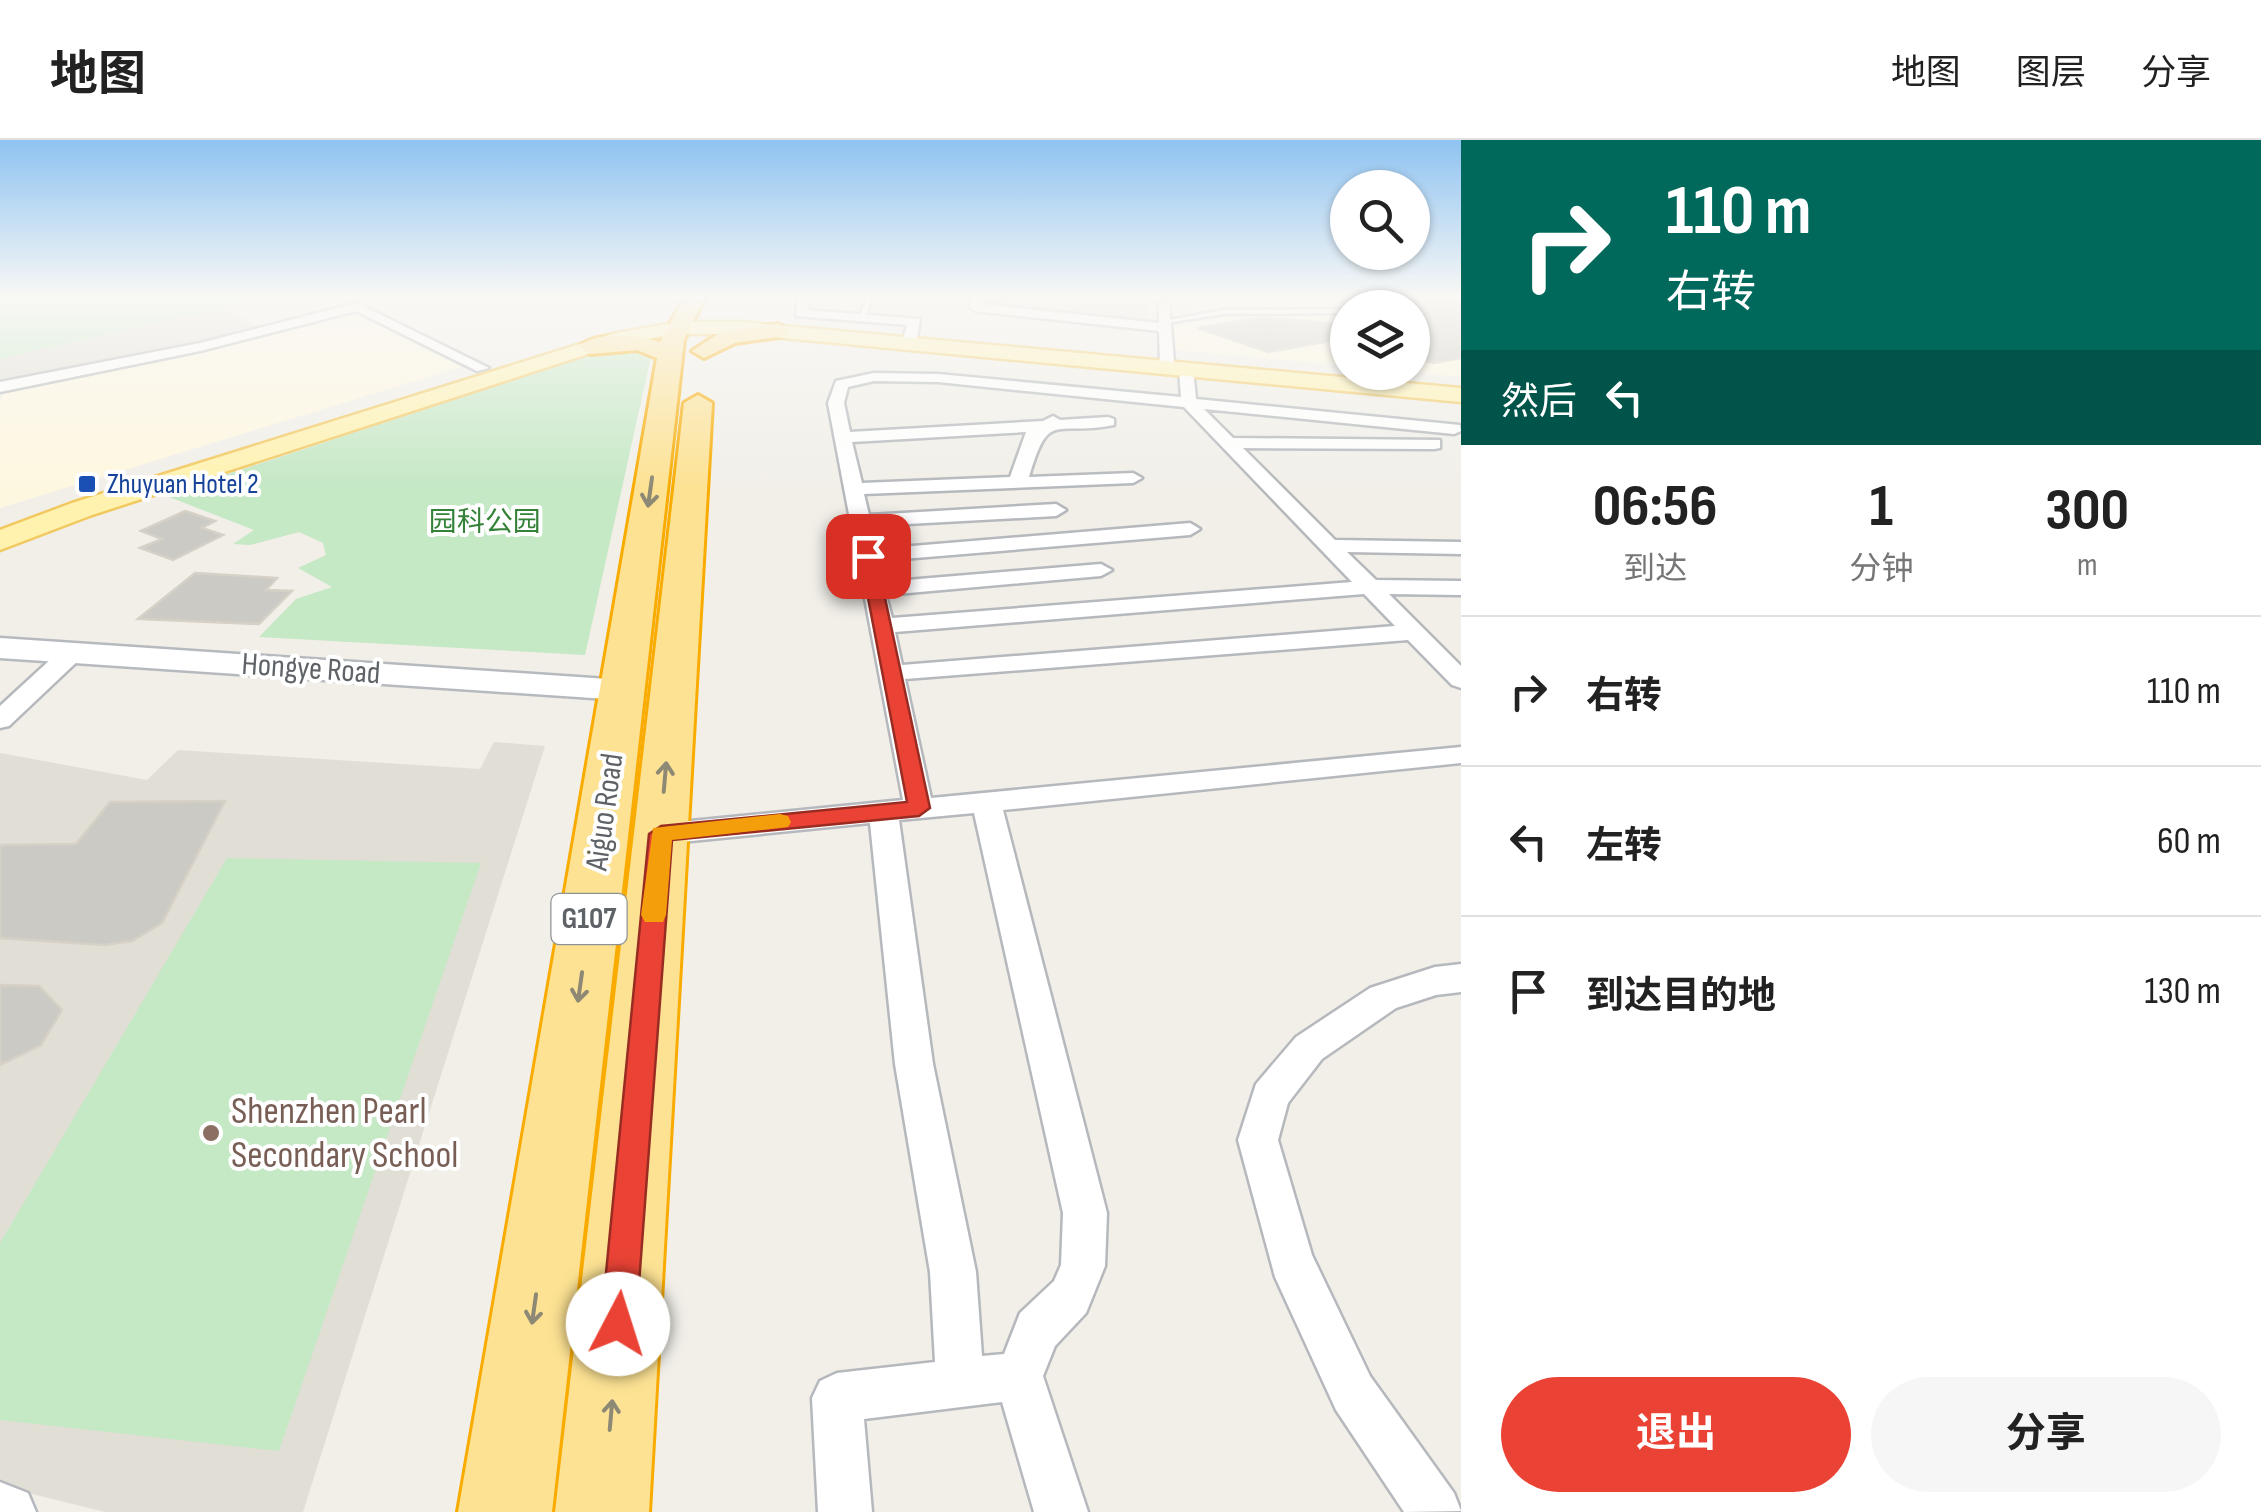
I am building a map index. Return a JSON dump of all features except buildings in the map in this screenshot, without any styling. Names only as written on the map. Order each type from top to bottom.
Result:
[{"type":"highway","name":"Aiguo Road","points":[[505,1512],[622,690],[683,360]]},
{"type":"highway","name":"Aiguo Road","points":[[602,1512],[687,498],[690,360]]},
{"type":"main road","points":[[0,526],[98,488],[514,360]]},
{"type":"main road","points":[[0,541],[82,509],[532,360]]},
{"type":"main road","points":[[1112,360],[1461,392]]},
{"type":"main road","points":[[1119,360],[1176,366]]},
{"type":"street","points":[[0,387],[135,360]]},
{"type":"street","points":[[466,360],[482,368]]},
{"type":"street","points":[[1175,360],[1189,403],[1461,680]]},
{"type":"street","points":[[960,1383],[953,1272],[914,1064],[892,673],[843,437],[838,391],[842,384],[858,379],[938,378],[1454,429]]},
{"type":"street","points":[[1017,485],[1022,458],[1039,427],[1110,395]]},
{"type":"street","points":[[843,437],[1108,422]]},
{"type":"street","points":[[1229,443],[1434,444]]},
{"type":"street","points":[[854,489],[1133,478]]},
{"type":"street","points":[[860,521],[1056,510]]},
{"type":"street","points":[[868,556],[1190,528]]},
{"type":"street","points":[[1330,546],[1461,548]]},
{"type":"street","points":[[874,590],[1101,570]]},
{"type":"street","points":[[882,626],[1370,587],[1461,588]]},
{"type":"street","points":[[892,673],[1415,632]]},
{"type":"street","name":"Hongye Road","points":[[0,648],[622,690]]},
{"type":"street","points":[[0,720],[73,652]]},
{"type":"street","points":[[661,834],[1461,755]]},
{"type":"street","points":[[986,801],[1086,1212],[1083,1266],[1070,1297],[1037,1330],[1019,1376],[1061,1512]]},
{"type":"street","points":[[1435,1512],[1345,1377],[1291,1262],[1258,1140],[1270,1096],[1310,1048],[1382,998],[1435,981],[1461,978]]},
{"type":"street","points":[[845,1512],[837,1398],[1019,1376]]},
{"type":"street","points":[[0,1510],[9,1512]]},
{"type":"shaded area","points":[[0,360],[116,360],[0,385]]},
{"type":"shaded area","points":[[148,360],[447,360],[461,367],[0,508],[0,404],[4,392]]},
{"type":"shaded area","points":[[1283,360],[1330,360],[1330,364]]},
{"type":"shaded area","points":[[1430,360],[1461,360],[1461,377],[1430,374]]},
{"type":"shaded area","name":"Shenzhen Pearl Secondary School","points":[[494,742],[545,746],[303,1512],[105,1512],[0,1486],[0,753],[147,780],[178,750],[480,769]]},
{"type":"green space","name":"园科公园","points":[[575,360],[650,360],[585,655],[259,637],[296,599],[332,587],[298,568],[326,555],[323,543],[299,532],[250,545],[233,544],[254,530],[164,495]]},
{"type":"green space","points":[[227,858],[481,863],[279,1451],[0,1420],[0,1243]]},
{"type":"slow traffic","points":[[654,915],[661,834],[780,822]]},
{"type":"place","name":"Zhuyuan Hotel 2","points":[[87,484]]},
{"type":"place","name":"Shenzhen Pearl Secondary School","points":[[211,1133]]},
{"type":"route","points":[[618,1324],[661,834],[919,808],[868,556]]}]
